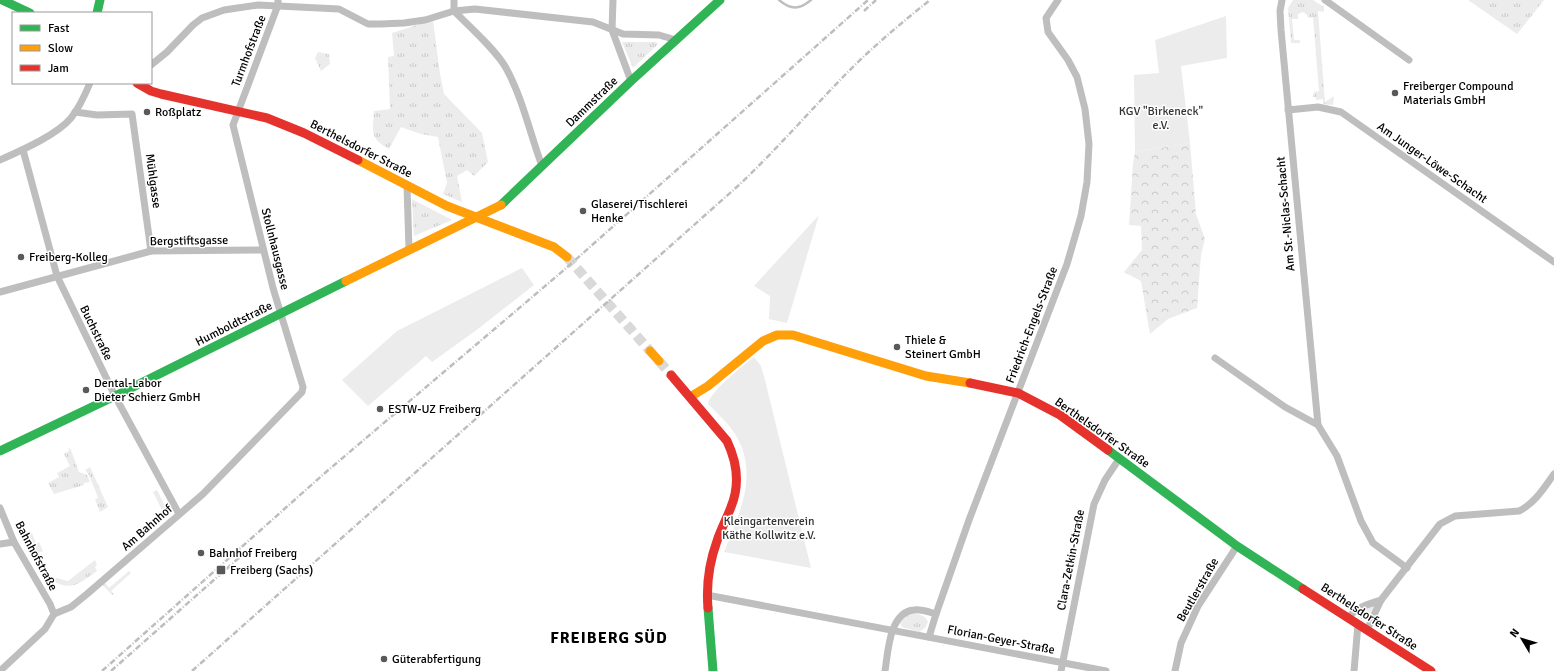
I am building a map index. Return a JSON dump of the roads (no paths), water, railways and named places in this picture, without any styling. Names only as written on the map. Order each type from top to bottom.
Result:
[{"type":"street","points":[[2,0],[28,12]]},
{"type":"street","points":[[97,12],[100,0]]},
{"type":"street","points":[[454,0],[454,11],[500,58],[506,68],[525,114],[542,166]]},
{"type":"street","points":[[613,0],[612,30],[630,81]]},
{"type":"street","name":"Dammstraße","points":[[478,218],[499,207],[630,81],[720,0]]},
{"type":"street","name":"Friedrich-Engels-Straße","points":[[929,637],[969,520],[1067,264],[1081,216],[1087,182],[1089,144],[1084,109],[1077,77],[1068,60],[1048,32],[1046,18],[1058,0]]},
{"type":"street","name":"Am St.-Niclas-Schacht","points":[[1282,0],[1280,11],[1288,110],[1318,426],[1337,456],[1361,520],[1373,543],[1408,568]]},
{"type":"street","points":[[1325,0],[1409,60]]},
{"type":"street","points":[[152,64],[179,41],[193,25],[209,14],[250,5],[278,2],[339,9],[368,24],[404,23],[425,20],[454,11],[475,9],[593,22],[623,34],[659,35],[676,40]]},
{"type":"street","name":"Turmhofstraße","points":[[237,110],[260,56],[278,2]]},
{"type":"street","points":[[1,159],[23,150],[59,128],[70,119],[89,84]]},
{"type":"street","name":"Berthelsdorfer Straße","points":[[139,84],[151,91],[161,94],[237,110],[267,118],[287,126],[447,206],[554,247],[567,257]]},
{"type":"street","name":"Am Junger-Löwe-Schacht","points":[[1288,110],[1318,107],[1341,112],[1554,262]]},
{"type":"street","name":"Stollnhausgasse","points":[[237,110],[233,125],[263,250],[280,314],[303,387],[302,392]]},
{"type":"street","name":"Mühlgasse","points":[[75,112],[97,115],[132,114],[152,250]]},
{"type":"street","name":"Buchstraße","points":[[23,150],[57,276],[115,396],[179,514]]},
{"type":"street","points":[[407,186],[409,249]]},
{"type":"street","name":"Humboldtstraße","points":[[0,451],[115,396],[409,249],[478,218]]},
{"type":"street","name":"Bergstiftsgasse","points":[[0,292],[34,284],[57,276],[152,250],[263,250]]},
{"type":"street","name":"Berthelsdorfer Straße","points":[[690,397],[708,386],[763,341],[777,336],[793,334],[931,377],[988,386],[1018,393],[1060,415],[1237,546],[1431,671]]},
{"type":"street","points":[[650,351],[659,361]]},
{"type":"street","name":"Am St.-Niclas-Schacht","points":[[1216,358],[1285,407],[1318,426]]},
{"type":"street","points":[[671,375],[727,441],[733,454],[737,478],[732,505],[717,540],[708,572],[707,595],[713,671]]},
{"type":"street","name":"Am Bahnhof","points":[[54,614],[71,607],[203,494],[302,392]]},
{"type":"street","name":"Clara-Zetkin-Straße","points":[[1061,671],[1094,504],[1105,480],[1119,459]]},
{"type":"street","points":[[1367,630],[1381,600],[1408,568],[1440,524],[1455,516],[1519,511],[1527,507],[1536,499],[1554,474]]},
{"type":"street","name":"Bahnhofstraße","points":[[0,508],[14,542],[50,604],[54,614]]},
{"type":"street","points":[[0,544],[14,542]]},
{"type":"street","name":"Beutlerstraße","points":[[1176,671],[1182,643],[1198,606],[1237,546]]},
{"type":"street","name":"Florian-Geyer-Straße","points":[[707,595],[892,629],[1106,671]]},
{"type":"street","points":[[1348,618],[1359,608],[1381,600]]},
{"type":"street","name":"Florian-Geyer-Straße","points":[[892,629],[898,619],[904,613],[909,611],[916,610],[936,614]]},
{"type":"street","points":[[0,671],[45,629],[54,614]]},
{"type":"street","points":[[1354,671],[1358,624]]},
{"type":"street","points":[[885,671],[892,629]]},
{"type":"waterway","points":[[779,0],[787,6],[795,8],[803,6],[811,0]]},
{"type":"tunnel","points":[[567,257],[650,351]]},
{"type":"tunnel","points":[[659,361],[671,375]]},
{"type":"railway","points":[[102,671],[326,472],[564,270],[868,0]]},
{"type":"railway","points":[[864,11],[876,0]]},
{"type":"railway","points":[[192,671],[739,185],[853,67],[885,37],[930,0]]},
{"type":"railway","points":[[111,671],[241,556]]},
{"type":"place","name":"Freiberger Compound Materials GmbH","points":[[1395,93]]},
{"type":"place","name":"Roßplatz","points":[[147,112]]},
{"type":"place","name":"Glaserei/Tischlerei Henke","points":[[583,211]]},
{"type":"place","name":"Freiberg-Kolleg","points":[[21,257]]},
{"type":"place","name":"Thiele & Steinert GmbH","points":[[897,347]]},
{"type":"place","name":"Dental-Labor Dieter Schierz GmbH","points":[[86,390]]},
{"type":"place","name":"ESTW-UZ Freiberg","points":[[380,409]]},
{"type":"place","name":"Bahnhof Freiberg","points":[[201,553]]},
{"type":"place","name":"Freiberg (Sachs)","points":[[221,570]]},
{"type":"place","name":"Güterabfertigung","points":[[384,659]]},
{"type":"district","name":"FREIBERG SÜD","points":[[609,638]]},
{"type":"park label","name":"KGV \"Birkeneck\" e.V.","points":[[1161,118]]},
{"type":"park label","name":"Kleingartenverein Käthe Kollwitz e.V.","points":[[769,528]]}]
